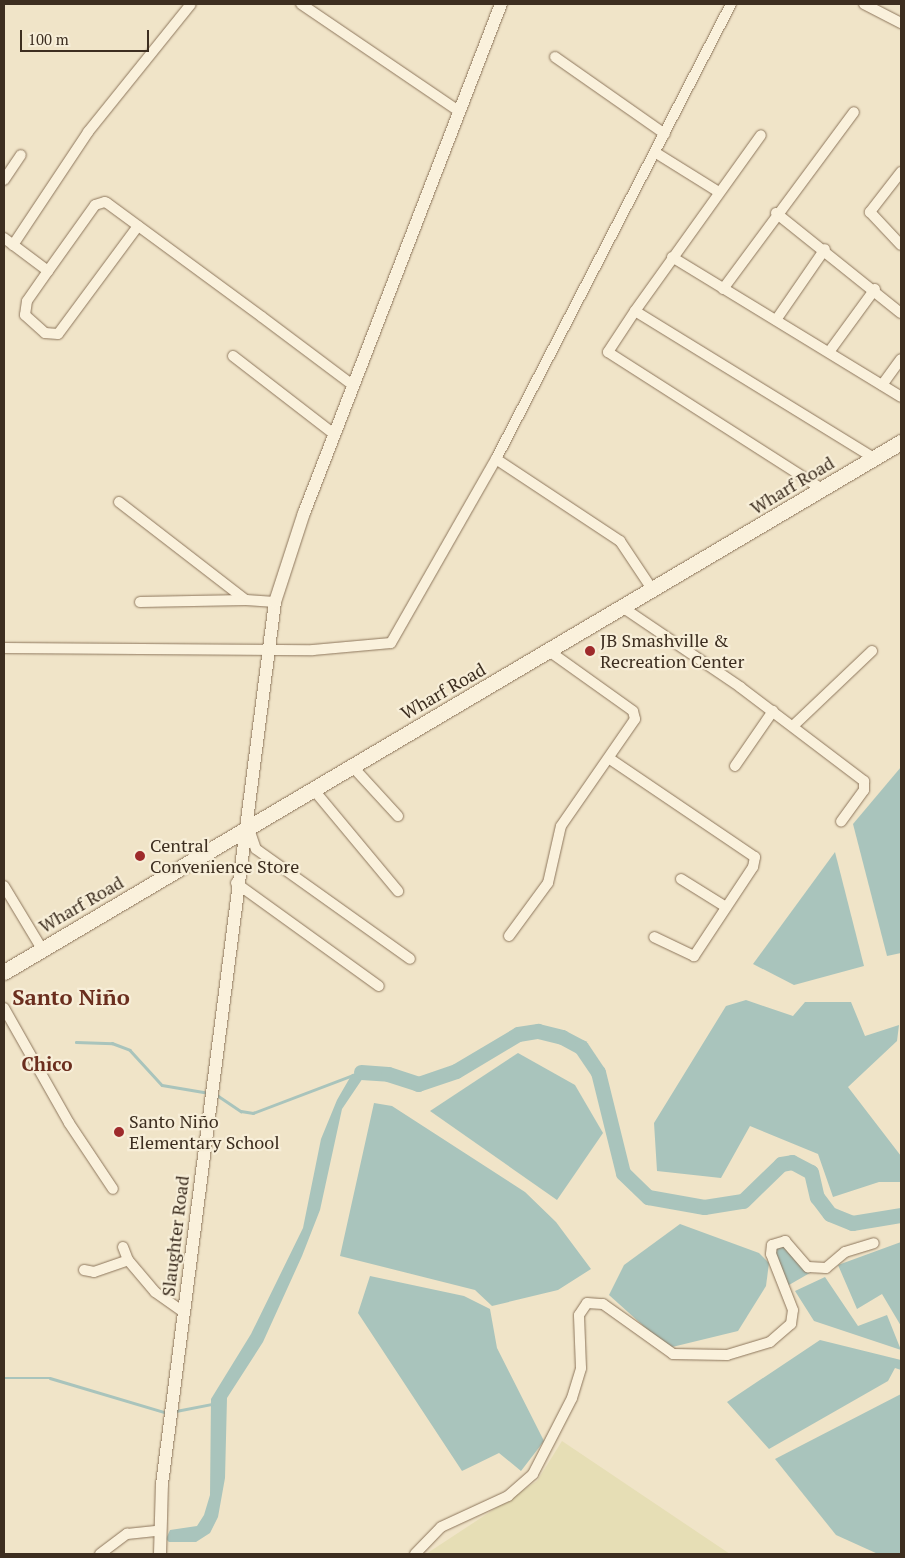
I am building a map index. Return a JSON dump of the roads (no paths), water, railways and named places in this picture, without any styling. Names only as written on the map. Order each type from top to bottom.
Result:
[{"type":"main road","name":"Wharf Road","points":[[4,972],[246,831],[352,766],[901,442]]},
{"type":"street","points":[[13,245],[88,132],[191,4]]},
{"type":"street","points":[[301,4],[460,112]]},
{"type":"street","name":"Slaughter Road","points":[[160,1554],[158,1531],[184,1312],[236,883],[246,831],[275,602],[334,434],[501,4]]},
{"type":"street","points":[[4,648],[269,650],[391,642],[496,459],[656,153],[731,4]]},
{"type":"street","points":[[864,4],[901,24]]},
{"type":"street","points":[[555,57],[665,134]]},
{"type":"street","points":[[723,289],[776,213],[854,112]]},
{"type":"street","points":[[761,135],[672,257],[608,352],[822,489]]},
{"type":"street","points":[[656,153],[719,192]]},
{"type":"street","points":[[4,180],[21,155]]},
{"type":"street","points":[[901,172],[870,212],[901,245]]},
{"type":"street","points":[[138,226],[62,330],[53,336],[29,320],[24,310],[48,271],[98,202],[107,203],[354,386]]},
{"type":"street","points":[[776,213],[825,249],[875,289],[901,313]]},
{"type":"street","points":[[4,238],[48,271]]},
{"type":"street","points":[[776,320],[825,249]]},
{"type":"street","points":[[672,257],[901,397]]},
{"type":"street","points":[[829,352],[875,289]]},
{"type":"street","points":[[635,311],[874,458]]},
{"type":"street","points":[[233,356],[334,434]]},
{"type":"street","points":[[882,385],[901,359]]},
{"type":"street","points":[[496,459],[620,541],[652,589]]},
{"type":"street","points":[[119,502],[246,600]]},
{"type":"street","points":[[140,602],[246,600],[275,602]]},
{"type":"street","points":[[622,607],[773,711],[864,780],[864,790],[841,822]]},
{"type":"street","points":[[508,936],[548,883],[561,826],[610,759],[635,715],[549,651]]},
{"type":"street","points":[[793,726],[872,651]]},
{"type":"street","points":[[735,766],[773,711]]},
{"type":"street","points":[[610,759],[752,853],[753,867],[694,956],[654,937]]},
{"type":"street","points":[[352,766],[398,816]]},
{"type":"street","points":[[314,789],[398,891]]},
{"type":"street","points":[[246,831],[256,849],[410,958]]},
{"type":"street","points":[[681,879],[726,907]]},
{"type":"street","points":[[236,883],[380,986]]},
{"type":"street","points":[[4,886],[42,949]]},
{"type":"street","points":[[4,1008],[69,1123],[113,1189]]},
{"type":"street","points":[[415,1554],[441,1527],[508,1496],[533,1474],[572,1398],[581,1368],[579,1315],[587,1303],[603,1304],[673,1354],[727,1355],[770,1342],[791,1324],[793,1310],[771,1254],[772,1245],[785,1241],[808,1267],[826,1268],[845,1252],[874,1244]]},
{"type":"street","points":[[123,1247],[128,1260],[163,1300],[184,1312]]},
{"type":"street","points":[[84,1270],[94,1272],[128,1260]]},
{"type":"street","points":[[100,1554],[127,1534],[158,1531]]},
{"type":"water","points":[[901,767],[901,953],[887,956],[853,824]]},
{"type":"water","points":[[835,852],[864,966],[794,985],[753,964]]},
{"type":"water","points":[[746,1000],[793,1016],[805,1002],[851,1002],[865,1036],[899,1025],[897,1041],[848,1087],[901,1156],[901,1182],[879,1182],[833,1197],[818,1154],[750,1126],[721,1178],[657,1171],[654,1123],[726,1006]]},
{"type":"water","points":[[518,1053],[575,1085],[603,1133],[557,1200],[430,1111]]},
{"type":"water","points":[[367,1072],[342,1109],[320,1210],[302,1256],[263,1342],[227,1398],[225,1478],[218,1517],[210,1533],[196,1542],[169,1542],[166,1539],[170,1530],[197,1526],[204,1515],[210,1495],[211,1399],[251,1334],[303,1228],[321,1139],[337,1100],[352,1074]]},
{"type":"water","points":[[374,1103],[392,1106],[525,1192],[556,1222],[591,1269],[558,1290],[492,1306],[475,1290],[340,1256]]},
{"type":"water","points":[[680,1224],[759,1253],[769,1263],[766,1286],[738,1331],[668,1348],[609,1295],[624,1265]]},
{"type":"water","points":[[901,1242],[901,1326],[882,1294],[857,1309],[838,1265]]},
{"type":"water","points":[[779,1243],[815,1270],[782,1289],[771,1252]]},
{"type":"water","points":[[370,1276],[464,1296],[490,1309],[497,1348],[544,1441],[521,1471],[499,1453],[462,1471],[358,1313]]},
{"type":"water","points":[[825,1277],[858,1326],[887,1315],[901,1350],[814,1321],[795,1291]]},
{"type":"water","points":[[820,1340],[901,1360],[901,1370],[895,1368],[888,1381],[769,1449],[727,1402]]},
{"type":"water","points":[[901,1394],[901,1554],[878,1554],[836,1535],[775,1459]]},
{"type":"waterway","points":[[361,1072],[388,1074],[418,1084],[456,1071],[518,1034],[538,1031],[562,1037],[581,1047],[598,1072],[623,1173],[648,1197],[704,1207],[743,1201],[781,1164],[792,1162],[811,1172],[817,1197],[830,1214],[852,1223],[901,1215]]},
{"type":"waterway","points":[[76,1042],[112,1043],[130,1050],[162,1085],[204,1092]]},
{"type":"waterway","points":[[217,1095],[241,1111],[253,1113],[361,1072]]},
{"type":"waterway","points":[[4,1378],[50,1378],[164,1412]]},
{"type":"waterway","points":[[176,1411],[213,1404]]},
{"type":"place","name":"JB Smashville & Recreation Center","points":[[590,651]]},
{"type":"place","name":"Central Convenience Store","points":[[140,856]]},
{"type":"place","name":"Santo Niño Elementary School","points":[[119,1132]]},
{"type":"district","name":"Santo Niño","points":[[71,997]]},
{"type":"district","name":"Chico","points":[[47,1064]]}]
